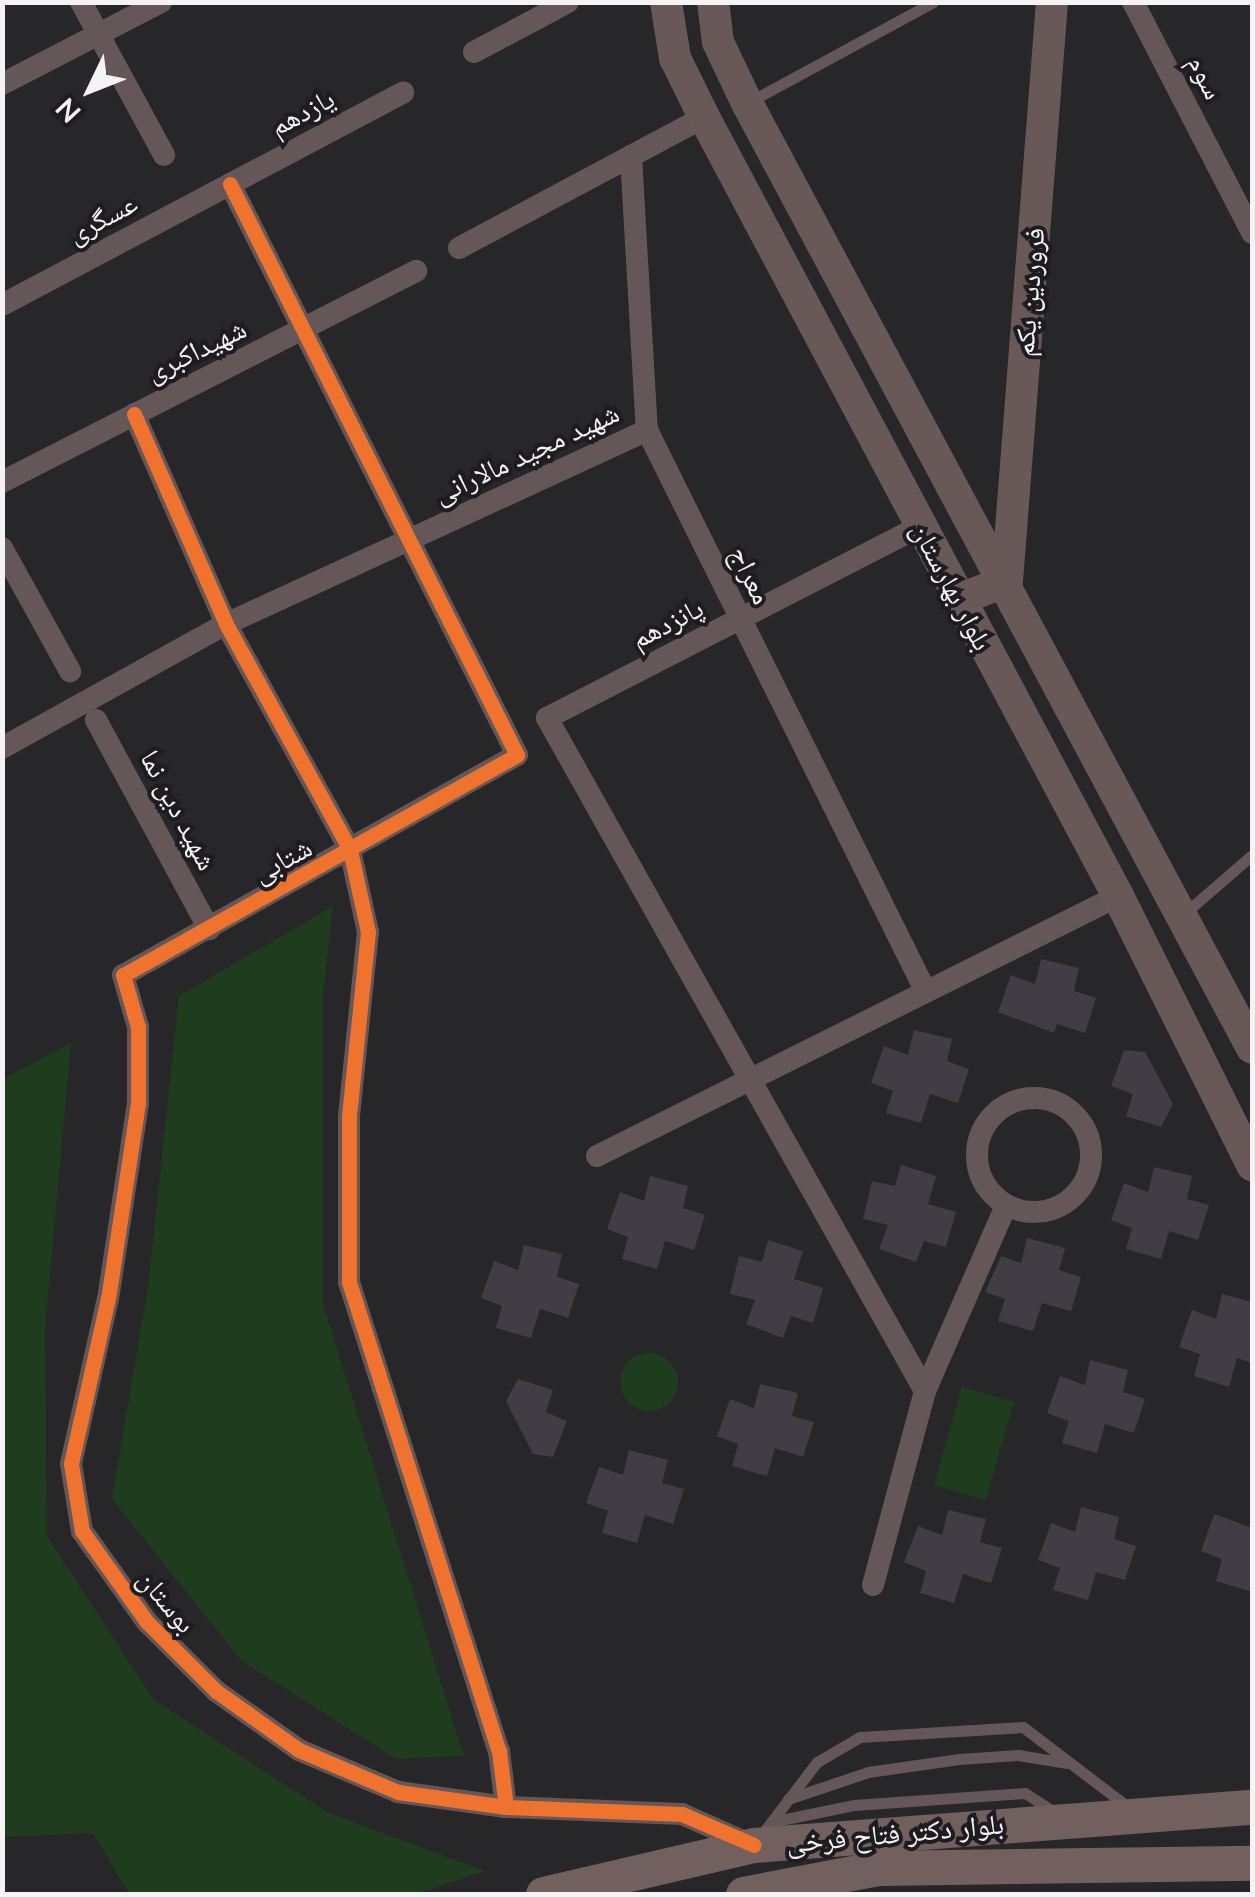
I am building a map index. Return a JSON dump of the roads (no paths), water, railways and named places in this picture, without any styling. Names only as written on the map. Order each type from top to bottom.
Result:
[{"type":"main road","name":"بلوار بهارستان","points":[[666,2],[675,58],[704,117],[1118,896],[1252,1165]]},
{"type":"main road","name":"بلوار بهارستان","points":[[713,2],[718,42],[747,103],[1184,913],[1252,1048]]},
{"type":"main road","name":"فروردین یکم","points":[[1006,581],[1052,2]]},
{"type":"main road","points":[[960,599],[1006,581]]},
{"type":"main road","name":"بلوار دکتر فتاح فرخی","points":[[543,1894],[763,1834],[1252,1807]]},
{"type":"main road","points":[[743,1894],[878,1868],[1252,1863]]},
{"type":"street","points":[[81,2],[164,155]]},
{"type":"street","points":[[2,84],[161,2]]},
{"type":"street","points":[[474,52],[568,2]]},
{"type":"street","name":"سوم","points":[[1133,2],[1252,233]]},
{"type":"street","name":"یازدهم","points":[[230,184],[403,93]]},
{"type":"street","points":[[459,248],[704,117]]},
{"type":"street","name":"معراج","points":[[631,156],[647,430],[926,992]]},
{"type":"street","points":[[230,184],[406,540]]},
{"type":"street","name":"عسگری","points":[[2,305],[230,184]]},
{"type":"street","name":"شهیداکبری","points":[[2,482],[416,271]]},
{"type":"street","points":[[134,414],[226,624],[350,850],[368,932],[349,1117],[350,1282],[499,1751],[506,1808]]},
{"type":"street","name":"شهید مجید مالارانی","points":[[2,748],[226,624],[647,430]]},
{"type":"street","name":"پانزدهم","points":[[750,1079],[548,718],[920,526]]},
{"type":"street","name":"شتابی","points":[[122,976],[516,755],[406,540]]},
{"type":"street","points":[[2,548],[70,672]]},
{"type":"street","name":"شهید دین نما","points":[[96,720],[209,929]]},
{"type":"street","points":[[597,1156],[1118,896]]},
{"type":"street","name":"بوستان","points":[[122,976],[138,1026],[138,1103],[108,1298],[71,1464],[82,1531],[147,1622],[216,1691],[299,1750],[398,1792],[506,1808],[682,1814],[763,1834]]},
{"type":"street","points":[[750,1079],[926,1391]]},
{"type":"street","points":[[1018,1100],[1055,1102],[1083,1126],[1090,1144],[1086,1180],[1060,1206],[1024,1212],[1006,1206],[980,1177],[978,1138],[1001,1108],[1018,1100]]},
{"type":"street","points":[[873,1585],[926,1391],[1006,1206]]},
{"type":"lane","points":[[747,103],[933,2]]},
{"type":"lane","points":[[1184,913],[1252,855]]},
{"type":"lane","points":[[763,1834],[816,1762],[860,1738],[1024,1727],[1109,1799],[1152,1814]]},
{"type":"lane","points":[[788,1799],[868,1772],[959,1759],[1018,1755],[1071,1764]]}]
